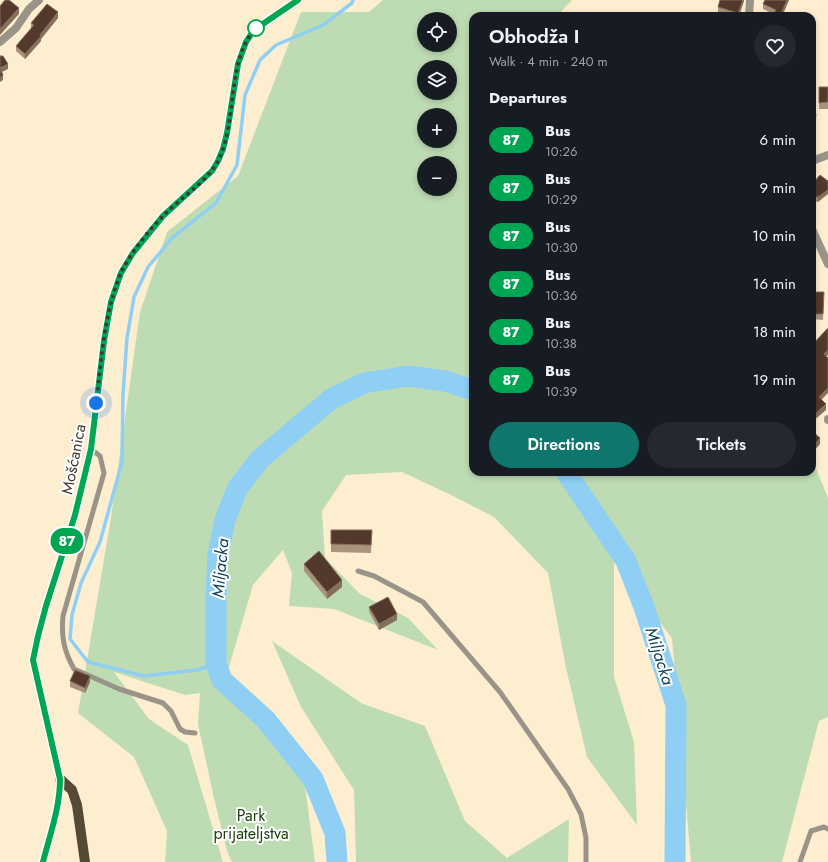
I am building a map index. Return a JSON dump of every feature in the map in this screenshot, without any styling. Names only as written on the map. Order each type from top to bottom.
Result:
[{"type":"main road","name":"Mošćanica","points":[[43,862],[56,816],[60,795],[60,779],[33,660],[46,606],[75,515],[91,449],[104,341],[111,302],[121,273],[133,253],[163,216],[212,171],[223,149],[238,64],[246,42],[254,30],[298,0]]},
{"type":"main road","points":[[60,779],[72,790],[77,805],[85,862]]},
{"type":"street","points":[[0,42],[16,28],[29,9],[39,0]]},
{"type":"street","points":[[749,12],[750,0]]},
{"type":"street","points":[[816,160],[828,155]]},
{"type":"street","points":[[816,238],[828,264]]},
{"type":"lane","points":[[91,449],[100,456],[104,473],[63,616],[62,630],[65,653],[74,669],[119,689],[163,703],[171,711],[180,729],[184,732],[195,733]]},
{"type":"lane","points":[[358,571],[374,576],[423,602],[500,692],[568,789],[581,814],[586,838],[586,862]]},
{"type":"lane","points":[[800,862],[812,831],[824,827],[828,829]]},
{"type":"green space","name":"Park prijateljstva","points":[[383,0],[572,0],[561,12],[469,12],[469,476],[816,476],[816,468],[828,498],[828,717],[819,721],[782,862],[691,862],[672,638],[614,562],[614,677],[634,742],[637,825],[587,757],[566,668],[548,573],[494,517],[402,472],[346,475],[322,511],[325,558],[360,594],[408,618],[438,650],[334,609],[289,606],[292,573],[283,550],[253,585],[226,677],[304,778],[315,862],[232,862],[227,851],[198,724],[200,693],[185,695],[114,672],[149,719],[188,745],[223,862],[165,862],[167,831],[134,757],[78,713],[110,524],[140,312],[167,232],[238,176],[301,12],[369,12]]},
{"type":"green space","points":[[272,641],[361,703],[425,726],[465,821],[507,858],[569,819],[568,862],[356,862],[354,790],[301,707]]},
{"type":"building","points":[[5,0],[9,0],[19,8],[0,29],[0,6]]},
{"type":"building","points":[[720,0],[743,0],[738,12],[718,7]]},
{"type":"building","points":[[765,0],[787,0],[782,12],[775,12],[776,10],[763,4]]},
{"type":"building","points":[[47,4],[58,12],[40,35],[41,36],[25,54],[16,46],[34,25],[31,23]]},
{"type":"building","points":[[0,56],[3,56],[8,64],[0,68]]},
{"type":"building","points":[[0,68],[3,75],[0,78]]},
{"type":"building","points":[[819,87],[828,87],[828,102],[819,103]]},
{"type":"building","points":[[820,175],[828,181],[828,190],[818,197],[816,197],[816,180]]},
{"type":"building","points":[[816,292],[824,292],[823,314],[816,314]]},
{"type":"building","points":[[828,328],[828,350],[824,354],[828,358],[828,388],[819,397],[826,404],[816,413],[816,341]]},
{"type":"building","points":[[816,434],[820,438],[816,443]]},
{"type":"building","points":[[331,530],[372,530],[371,545],[331,544]]},
{"type":"building","points":[[319,551],[342,580],[327,592],[304,564]]},
{"type":"building","points":[[388,597],[397,614],[379,624],[369,607]]},
{"type":"building","points":[[75,670],[90,676],[85,688],[70,681]]},
{"type":"waterway","name":"Mošćanica","points":[[216,664],[197,670],[144,676],[88,662],[70,639],[72,615],[81,583],[100,542],[122,462],[123,394],[127,338],[134,297],[148,267],[172,238],[216,203],[237,165],[245,95],[260,60],[276,45],[323,25],[352,3],[353,0]]},
{"type":"waterway","name":"Miljacka","points":[[337,862],[335,833],[313,779],[266,720],[222,680],[216,664],[216,596],[218,554],[225,520],[237,489],[260,459],[331,399],[364,383],[408,376],[445,381],[469,389]]},
{"type":"waterway","name":"Miljacka","points":[[569,476],[626,561],[644,607],[676,705],[675,862]]},
{"type":"bus line","name":"87","points":[[43,862],[56,816],[60,795],[60,779],[33,660],[46,606],[75,515],[91,449],[104,341],[111,302],[121,273],[133,253],[163,216],[212,171],[218,161],[227,133],[238,64],[246,42],[254,30],[298,0]]},
{"type":"route","points":[[96,403],[111,302],[121,273],[133,253],[163,216],[212,171],[218,161],[227,133],[238,64],[246,42],[256,28]]}]
